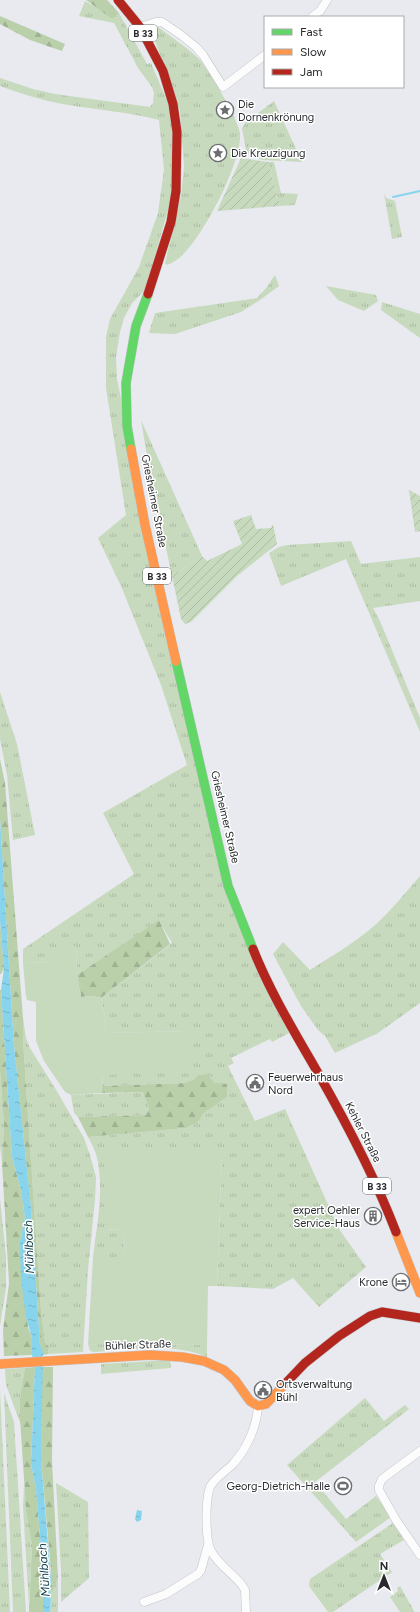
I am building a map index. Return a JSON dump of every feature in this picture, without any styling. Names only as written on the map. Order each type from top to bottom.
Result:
[{"type":"main road","name":"Griesheimer Straße","points":[[118,0],[140,27],[163,71],[173,104],[177,132],[176,192],[170,222],[157,269],[136,326],[126,383],[127,426],[145,525],[228,886],[254,952],[282,1010]]},
{"type":"main road","name":"Kehler Straße","points":[[282,1010],[324,1084],[374,1179],[420,1293]]},
{"type":"main road","points":[[258,1406],[266,1404],[311,1359],[339,1336],[370,1316],[382,1312],[420,1318]]},
{"type":"main road","name":"Bühler Straße","points":[[1,1364],[150,1355],[189,1357],[213,1365],[224,1371],[232,1377],[248,1399],[258,1406]]},
{"type":"street","points":[[313,16],[320,11],[327,0]]},
{"type":"street","points":[[140,27],[156,22],[162,22],[177,32],[196,47],[203,55],[223,87],[264,56]]},
{"type":"street","points":[[144,1602],[166,1594],[198,1574],[201,1570],[208,1545],[206,1516],[211,1485],[238,1458],[247,1444],[258,1414],[258,1406]]},
{"type":"street","points":[[420,1451],[382,1479],[379,1486],[379,1490],[396,1520],[420,1555]]},
{"type":"street","points":[[208,1545],[214,1556],[245,1590],[246,1612]]},
{"type":"green space","points":[[86,0],[107,0],[119,13],[112,19]]},
{"type":"green space","points":[[85,1],[112,18],[119,13],[147,64],[151,63],[168,103],[175,143],[173,193],[145,290],[132,303],[124,318],[116,357],[117,379],[211,833],[291,1032],[272,1042],[270,1039],[231,1058],[234,1063],[228,1066],[255,1121],[285,1109],[339,1229],[366,1267],[319,1307],[293,1278],[273,1289],[217,1286],[222,1153],[105,1229],[125,1230],[124,1257],[93,1257],[98,1218],[100,1179],[96,1154],[88,1137],[186,1128],[198,1122],[203,1114],[227,1097],[208,1075],[198,1075],[193,1080],[185,1083],[102,1086],[103,1075],[190,1031],[106,1033],[105,1016],[101,998],[172,943],[159,921],[77,975],[76,947],[53,962],[23,963],[23,949],[134,874],[103,813],[187,765],[161,685],[121,586],[98,538],[126,515],[106,388],[106,337],[110,319],[139,267],[158,213],[164,170],[159,120],[125,113],[59,103],[33,97],[0,86],[0,78],[33,89],[55,94],[150,107],[153,103],[154,93],[152,87],[138,68],[114,23],[79,16]]},
{"type":"green space","points":[[0,16],[65,44],[62,51],[30,40],[0,24]]},
{"type":"green space","points":[[158,27],[190,51],[204,65],[229,106],[240,133],[238,153],[214,210],[185,252],[179,258],[167,265],[165,263],[181,196],[184,166],[180,111],[153,35]]},
{"type":"green space","points":[[274,101],[302,162],[262,160],[250,155],[246,150],[242,128],[246,122]]},
{"type":"green space","points":[[241,158],[268,162],[280,206],[217,211]]},
{"type":"green space","points":[[268,162],[274,162],[281,193],[298,194],[295,205],[280,206]]},
{"type":"green space","points":[[384,193],[386,198],[395,201],[402,237],[392,239]]},
{"type":"green space","points":[[275,275],[279,286],[241,312],[175,334],[149,333],[155,313],[257,298]]},
{"type":"green space","points":[[326,286],[376,295],[378,301],[364,311],[338,300]]},
{"type":"green space","points":[[382,302],[420,314],[420,338],[381,310]]},
{"type":"green space","points":[[141,420],[202,556],[172,576],[149,468]]},
{"type":"green space","points":[[409,490],[420,496],[420,531],[415,532]]},
{"type":"green space","points":[[251,515],[256,529],[271,528],[273,524],[277,544],[237,576],[191,622],[185,624],[181,619],[172,576],[202,556],[207,561],[242,544],[233,521]]},
{"type":"green space","points":[[351,541],[361,564],[420,557],[420,601],[373,608],[380,621],[420,718],[420,732],[346,559],[281,586],[269,553],[279,547],[287,545]]},
{"type":"green space","points":[[0,692],[17,744],[35,835],[13,840],[7,775],[0,739]]},
{"type":"green space","points":[[0,759],[5,783],[23,1018],[23,1041],[41,1311],[45,1342],[49,1347],[48,1354],[43,1355],[40,1344],[31,1208],[14,1046],[0,819]]},
{"type":"green space","points":[[420,876],[420,1003],[378,1033],[335,1053],[325,1036],[318,1030],[301,1006],[273,954],[283,942],[310,970],[351,944],[374,926]]},
{"type":"green space","points":[[159,920],[170,944],[101,998],[92,996],[81,997],[77,975]]},
{"type":"green space","points":[[0,921],[4,968],[1,974],[0,974]]},
{"type":"green space","points":[[76,946],[77,975],[81,997],[92,996],[101,998],[105,1016],[106,1033],[190,1031],[192,1071],[103,1075],[101,1093],[71,1095],[65,1092],[44,1061],[36,1041],[36,1002],[27,1000],[23,963],[53,962],[53,948]]},
{"type":"green space","points":[[0,990],[12,1157],[21,1190],[25,1217],[20,1242],[28,1327],[32,1338],[32,1355],[4,1356],[3,1330],[9,1283],[2,1163],[4,1125],[0,1071]]},
{"type":"green space","points":[[23,1018],[26,1038],[30,1048],[84,1138],[96,1177],[83,1352],[48,1354],[49,1347],[45,1342],[41,1311],[23,1041]]},
{"type":"green space","points":[[0,1071],[4,1125],[2,1163],[0,1146]]},
{"type":"green space","points":[[198,1075],[208,1075],[215,1083],[227,1084],[227,1097],[203,1114],[198,1122],[186,1128],[88,1137],[78,1117],[146,1115],[149,1109],[143,1092],[101,1093],[102,1086],[185,1083],[193,1080]]},
{"type":"green space","points":[[143,1092],[149,1109],[146,1115],[78,1117],[74,1113],[71,1095]]},
{"type":"green space","points":[[110,1149],[222,1153],[217,1286],[208,1286],[207,1345],[88,1344],[93,1257],[124,1257],[125,1230],[105,1229]]},
{"type":"green space","points":[[0,1198],[6,1256],[6,1288],[0,1326]]},
{"type":"green space","points":[[88,1344],[207,1345],[207,1357],[194,1352],[166,1348],[94,1352],[90,1351]]},
{"type":"green space","points":[[170,1360],[171,1368],[101,1374],[101,1364]]},
{"type":"green space","points":[[35,1367],[31,1464],[36,1489],[43,1573],[43,1612],[29,1612],[32,1545],[26,1509],[20,1418],[20,1398],[25,1368]]},
{"type":"green space","points":[[42,1367],[53,1367],[52,1461],[58,1578],[53,1591],[50,1591],[51,1571],[41,1460]]},
{"type":"green space","points":[[25,1368],[20,1398],[21,1425],[6,1385],[5,1369]]},
{"type":"green space","points":[[0,1389],[10,1612],[0,1612]]},
{"type":"green space","points":[[4,1393],[14,1422],[26,1612],[13,1612]]},
{"type":"green space","points":[[365,1398],[384,1421],[405,1405],[409,1409],[315,1482],[346,1519],[376,1496],[391,1517],[356,1542],[287,1465]]},
{"type":"green space","points":[[56,1483],[88,1502],[89,1578],[61,1602],[61,1570]]},
{"type":"green space","points":[[24,1486],[32,1545],[29,1605],[23,1507]]},
{"type":"green space","points":[[393,1523],[404,1540],[380,1554],[392,1572],[333,1612],[328,1612],[309,1586],[310,1579]]},
{"type":"green space","points":[[58,1578],[58,1612],[50,1612],[50,1591],[53,1591]]},
{"type":"green space","points":[[400,1586],[414,1612],[400,1612],[390,1597],[398,1591],[397,1588]]},
{"type":"water","name":"Mühlbach","points":[[0,819],[14,1046],[31,1208],[40,1344],[43,1352],[41,1460],[51,1580],[50,1612],[43,1612],[43,1573],[36,1489],[31,1464],[35,1367],[32,1355],[32,1338],[26,1317],[21,1279],[20,1242],[25,1217],[21,1190],[12,1157],[1,990],[4,968],[0,921]]},
{"type":"water","points":[[137,1510],[142,1511],[141,1520],[137,1522],[135,1519]]},
{"type":"waterway","points":[[393,197],[420,191]]},
{"type":"traffic: fast","points":[[131,449],[127,426],[126,383],[136,326],[148,294]]},
{"type":"traffic: fast","points":[[176,661],[228,886],[253,949]]},
{"type":"traffic: slow","points":[[131,449],[145,525],[176,661]]},
{"type":"traffic: slow","points":[[396,1232],[420,1293]]},
{"type":"traffic: slow","points":[[0,1364],[150,1355],[182,1357],[204,1361],[224,1370],[235,1380],[250,1401],[258,1406],[266,1404],[285,1384]]},
{"type":"traffic: jam","points":[[118,0],[140,27],[163,71],[173,104],[177,132],[176,191],[171,222],[148,294]]},
{"type":"traffic: jam","points":[[253,949],[275,997],[350,1131],[379,1191],[396,1232]]},
{"type":"traffic: jam","points":[[285,1384],[305,1363],[339,1336],[370,1316],[382,1312],[420,1318]]},
{"type":"place","name":"Die Dornenkrönung","points":[[225,110]]},
{"type":"place","name":"Die Kreuzigung","points":[[218,153]]},
{"type":"place","name":"Feuerwehrhaus Nord","points":[[255,1083]]},
{"type":"place","name":"expert Oehler Service-Haus","points":[[373,1216]]},
{"type":"place","name":"Krone","points":[[401,1282]]},
{"type":"place","name":"Ortsverwaltung Bühl","points":[[263,1390]]},
{"type":"place","name":"Georg-Dietrich-Halle","points":[[343,1486]]}]
